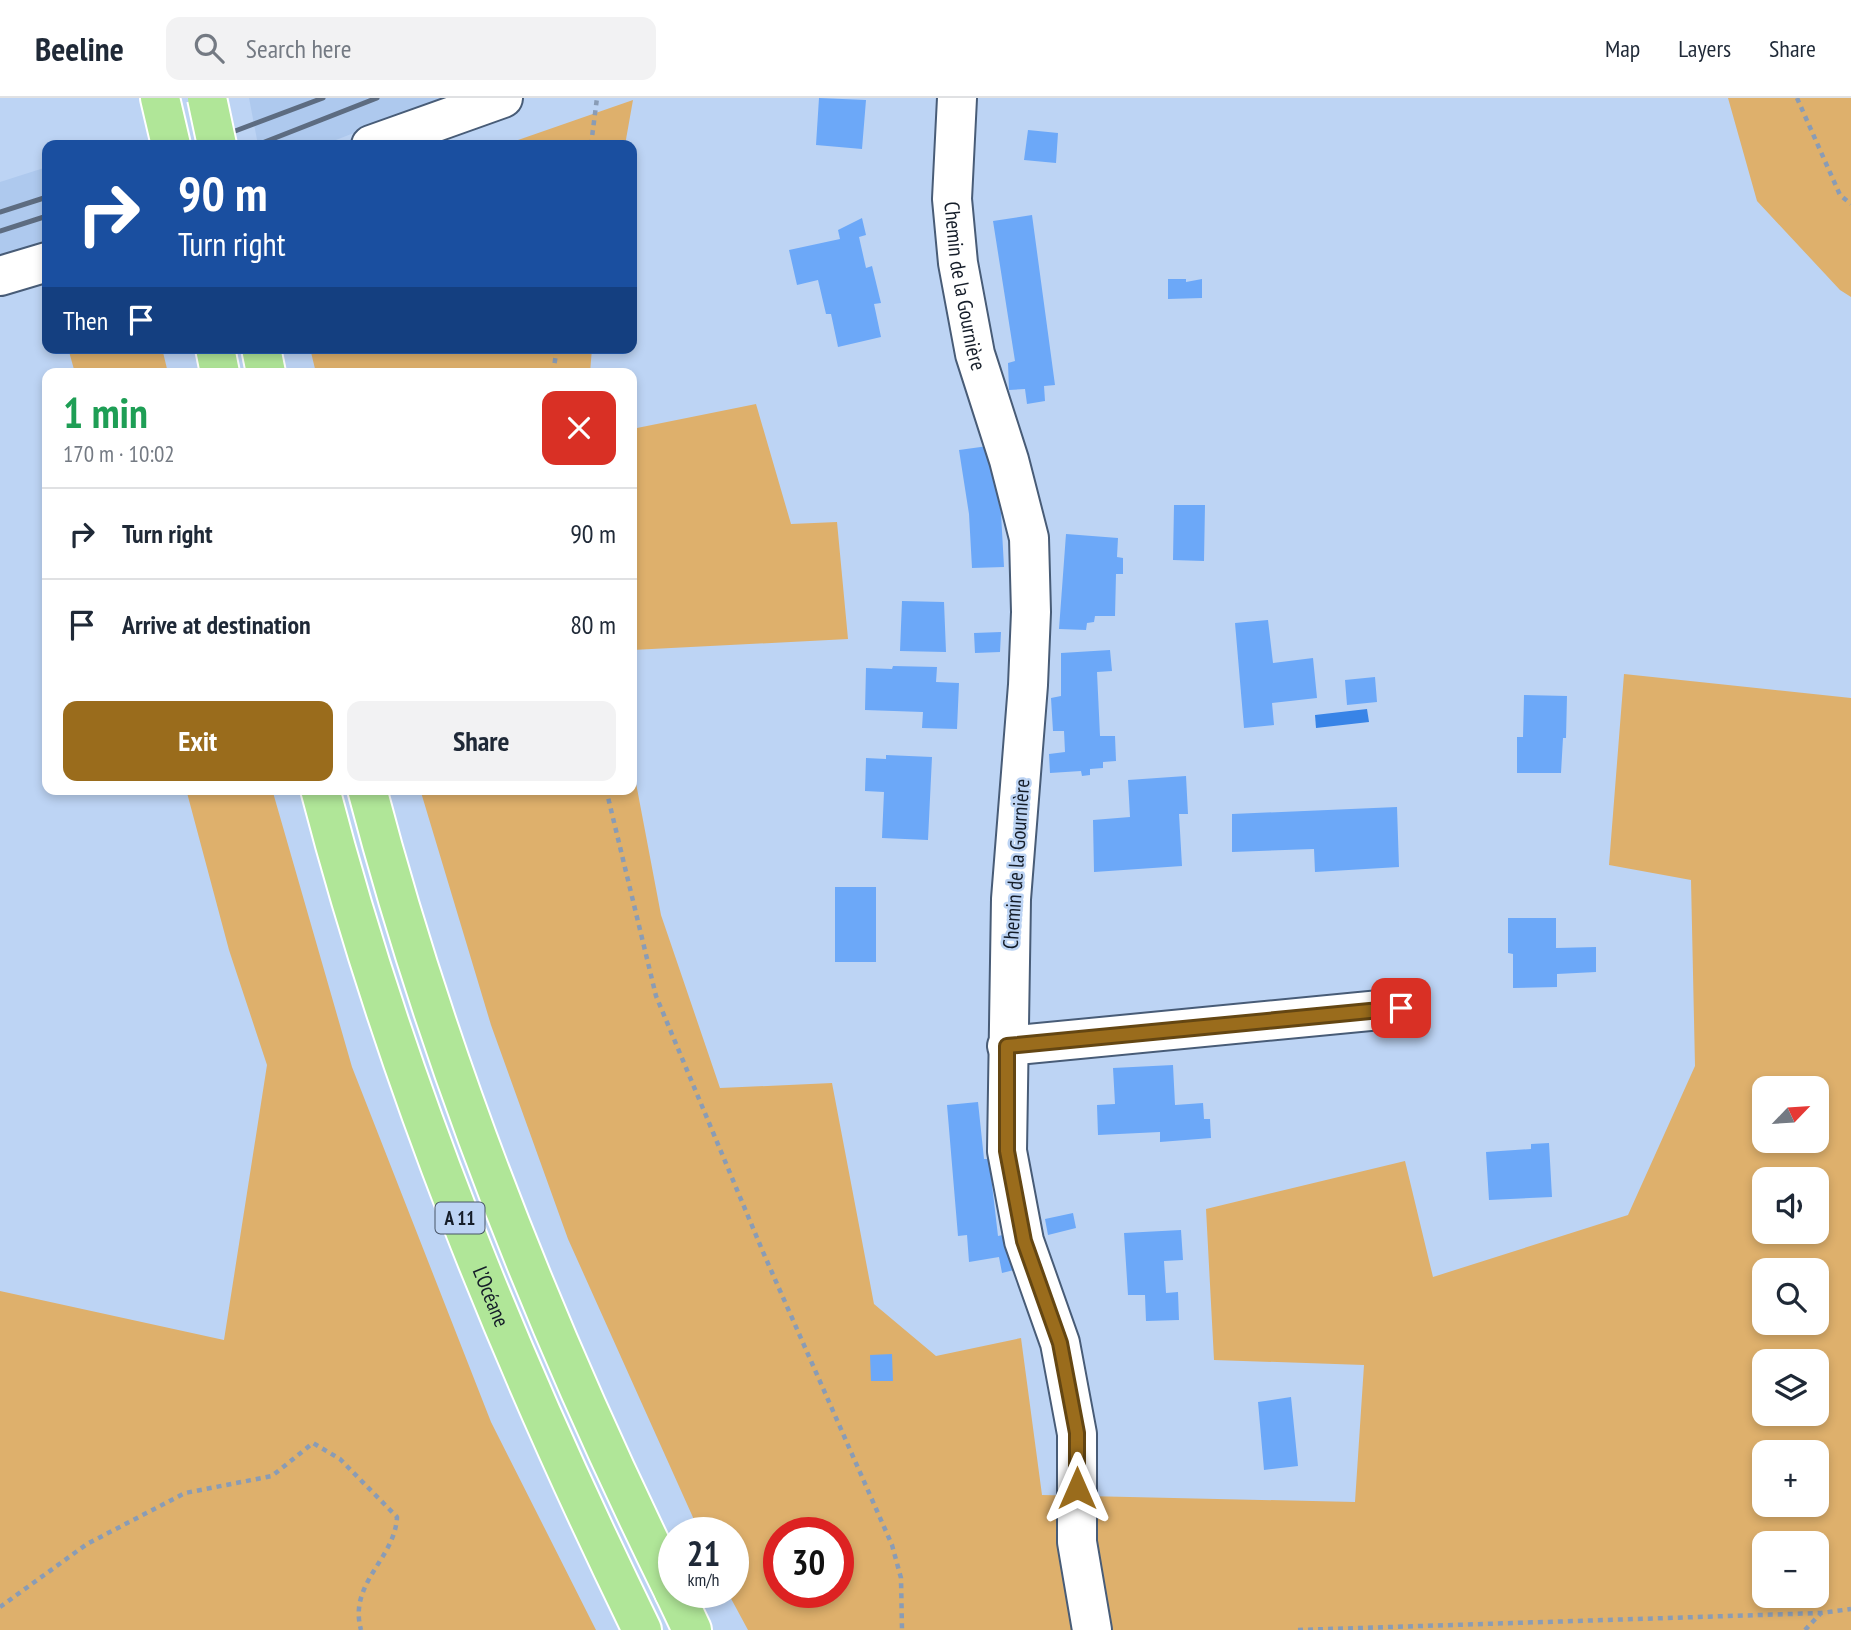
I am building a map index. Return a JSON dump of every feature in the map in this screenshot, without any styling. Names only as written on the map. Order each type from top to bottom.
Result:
[{"type":"highway","points":[[160,98],[169,140]]},
{"type":"highway","points":[[207,98],[216,140]]},
{"type":"highway","name":"L’Océane","points":[[322,795],[403,1062],[475,1258],[581,1505],[642,1630]]},
{"type":"highway","name":"L’Océane","points":[[369,795],[447,1051],[502,1205],[573,1377],[658,1558]]},
{"type":"highway","name":"L’Océane","points":[[682,1608],[692,1630]]},
{"type":"street","points":[[385,140],[503,98]]},
{"type":"street","name":"Chemin de la Gournière","points":[[957,98],[952,199],[958,263],[975,354],[1009,460],[1029,538],[1030,648],[1011,899],[1007,1151],[1024,1241],[1060,1343],[1077,1433],[1077,1542],[1092,1630]]},
{"type":"street","points":[[0,276],[42,263]]},
{"type":"street","points":[[1007,1046],[1401,1008]]},
{"type":"path","points":[[592,140],[597,98]]},
{"type":"path","points":[[1797,98],[1840,195],[1851,204]]},
{"type":"path","points":[[607,795],[656,996],[768,1264],[892,1545],[901,1578],[902,1630]]},
{"type":"path","points":[[0,1607],[87,1544],[111,1531],[185,1493],[272,1476],[313,1443],[340,1459],[397,1517],[396,1534],[368,1577],[356,1613],[361,1630]]},
{"type":"path","points":[[1298,1630],[1851,1609]]},
{"type":"path","points":[[1805,1630],[1821,1612]]},
{"type":"shaded area","points":[[249,98],[444,98],[336,140],[257,140]]},
{"type":"shaded area","points":[[1728,98],[1851,98],[1851,297],[1840,290],[1757,201]]},
{"type":"shaded area","points":[[633,100],[626,140],[518,140]]},
{"type":"shaded area","points":[[42,169],[42,243],[0,256],[0,182]]},
{"type":"shaded area","points":[[70,354],[163,354],[167,368],[74,368]]},
{"type":"shaded area","points":[[311,354],[592,354],[590,368],[315,368]]},
{"type":"shaded area","points":[[756,404],[791,524],[837,522],[848,639],[637,650],[637,428]]},
{"type":"shaded area","points":[[1624,674],[1851,698],[1851,1630],[748,1630],[736,1608],[749,1608],[749,1517],[693,1517],[568,1239],[491,1025],[422,795],[637,795],[637,788],[661,915],[720,1088],[832,1083],[874,1304],[936,1356],[1021,1338],[1042,1495],[1355,1502],[1364,1365],[1214,1360],[1206,1209],[1405,1161],[1433,1277],[1628,1215],[1695,1066],[1691,880],[1609,865]]},
{"type":"shaded area","points":[[188,795],[274,795],[352,1067],[491,1422],[596,1630],[0,1630],[0,1291],[224,1340],[267,1065],[229,950]]},
{"type":"water","points":[[1367,709],[1369,722],[1316,728],[1315,715]]},
{"type":"building","points":[[819,98],[866,100],[862,149],[816,145]]},
{"type":"building","points":[[1028,130],[1058,133],[1056,163],[1024,160]]},
{"type":"building","points":[[1032,215],[1055,385],[1044,386],[1045,401],[1027,404],[1025,389],[1009,390],[1008,363],[1015,361],[993,221]]},
{"type":"building","points":[[862,218],[866,235],[859,237],[866,268],[872,266],[881,303],[874,304],[881,337],[838,347],[831,314],[826,314],[818,280],[797,285],[789,250],[840,239],[838,230]]},
{"type":"building","points":[[1168,279],[1186,279],[1186,282],[1202,279],[1202,298],[1168,299]]},
{"type":"building","points":[[988,446],[1001,513],[1004,567],[972,568],[969,514],[959,450]]},
{"type":"building","points":[[1174,505],[1205,505],[1204,561],[1173,560]]},
{"type":"building","points":[[1066,534],[1118,538],[1117,557],[1123,558],[1123,574],[1116,574],[1115,616],[1095,616],[1094,622],[1087,623],[1086,630],[1059,629]]},
{"type":"building","points":[[902,601],[944,602],[946,652],[900,651]]},
{"type":"building","points":[[1268,620],[1273,663],[1313,658],[1317,698],[1272,703],[1274,725],[1244,728],[1235,623]]},
{"type":"building","points":[[1001,632],[1000,652],[975,653],[974,633]]},
{"type":"building","points":[[1110,650],[1112,671],[1097,672],[1100,736],[1115,736],[1116,761],[1103,762],[1103,768],[1090,769],[1090,775],[1082,776],[1081,771],[1050,773],[1049,754],[1065,752],[1064,731],[1053,731],[1051,698],[1061,696],[1061,653]]},
{"type":"building","points":[[893,666],[937,667],[936,682],[959,683],[957,729],[922,728],[923,712],[865,710],[866,668],[892,669]]},
{"type":"building","points":[[1375,677],[1377,702],[1347,705],[1345,680]]},
{"type":"building","points":[[1524,695],[1567,696],[1566,738],[1563,738],[1561,773],[1517,773],[1517,737],[1523,737]]},
{"type":"building","points":[[886,755],[932,757],[928,840],[882,838],[884,792],[865,791],[866,758],[886,759]]},
{"type":"building","points":[[1186,776],[1188,814],[1179,814],[1182,866],[1094,872],[1093,820],[1130,817],[1128,780]]},
{"type":"building","points":[[1397,807],[1399,867],[1315,872],[1314,849],[1232,852],[1232,814]]},
{"type":"building","points":[[835,887],[876,887],[876,962],[835,962]]},
{"type":"building","points":[[1508,918],[1556,918],[1556,948],[1596,947],[1596,972],[1557,974],[1557,987],[1513,988],[1513,954],[1508,953]]},
{"type":"building","points":[[1173,1065],[1175,1105],[1203,1103],[1204,1119],[1210,1119],[1211,1138],[1160,1142],[1160,1132],[1098,1135],[1097,1105],[1115,1104],[1113,1068]]},
{"type":"building","points":[[978,1102],[984,1159],[989,1159],[998,1236],[1012,1233],[1018,1269],[1002,1273],[999,1257],[969,1262],[967,1235],[958,1236],[947,1105]]},
{"type":"building","points":[[1549,1143],[1552,1197],[1489,1200],[1486,1152],[1531,1149],[1531,1144]]},
{"type":"building","points":[[1073,1213],[1076,1228],[1048,1235],[1045,1219]]},
{"type":"building","points":[[1181,1230],[1183,1260],[1164,1261],[1166,1293],[1178,1292],[1179,1320],[1146,1321],[1145,1295],[1128,1295],[1124,1233]]},
{"type":"building","points":[[892,1354],[893,1381],[871,1381],[870,1355]]},
{"type":"building","points":[[1291,1397],[1298,1466],[1264,1470],[1258,1402]]},
{"type":"railway","points":[[211,140],[323,98]]},
{"type":"railway","points":[[270,140],[377,98]]},
{"type":"railway","points":[[0,212],[42,199]]},
{"type":"railway","points":[[0,231],[42,218]]},
{"type":"route","points":[[1077,1488],[1077,1433],[1060,1343],[1024,1241],[1007,1151],[1007,1046],[1401,1008]]}]
